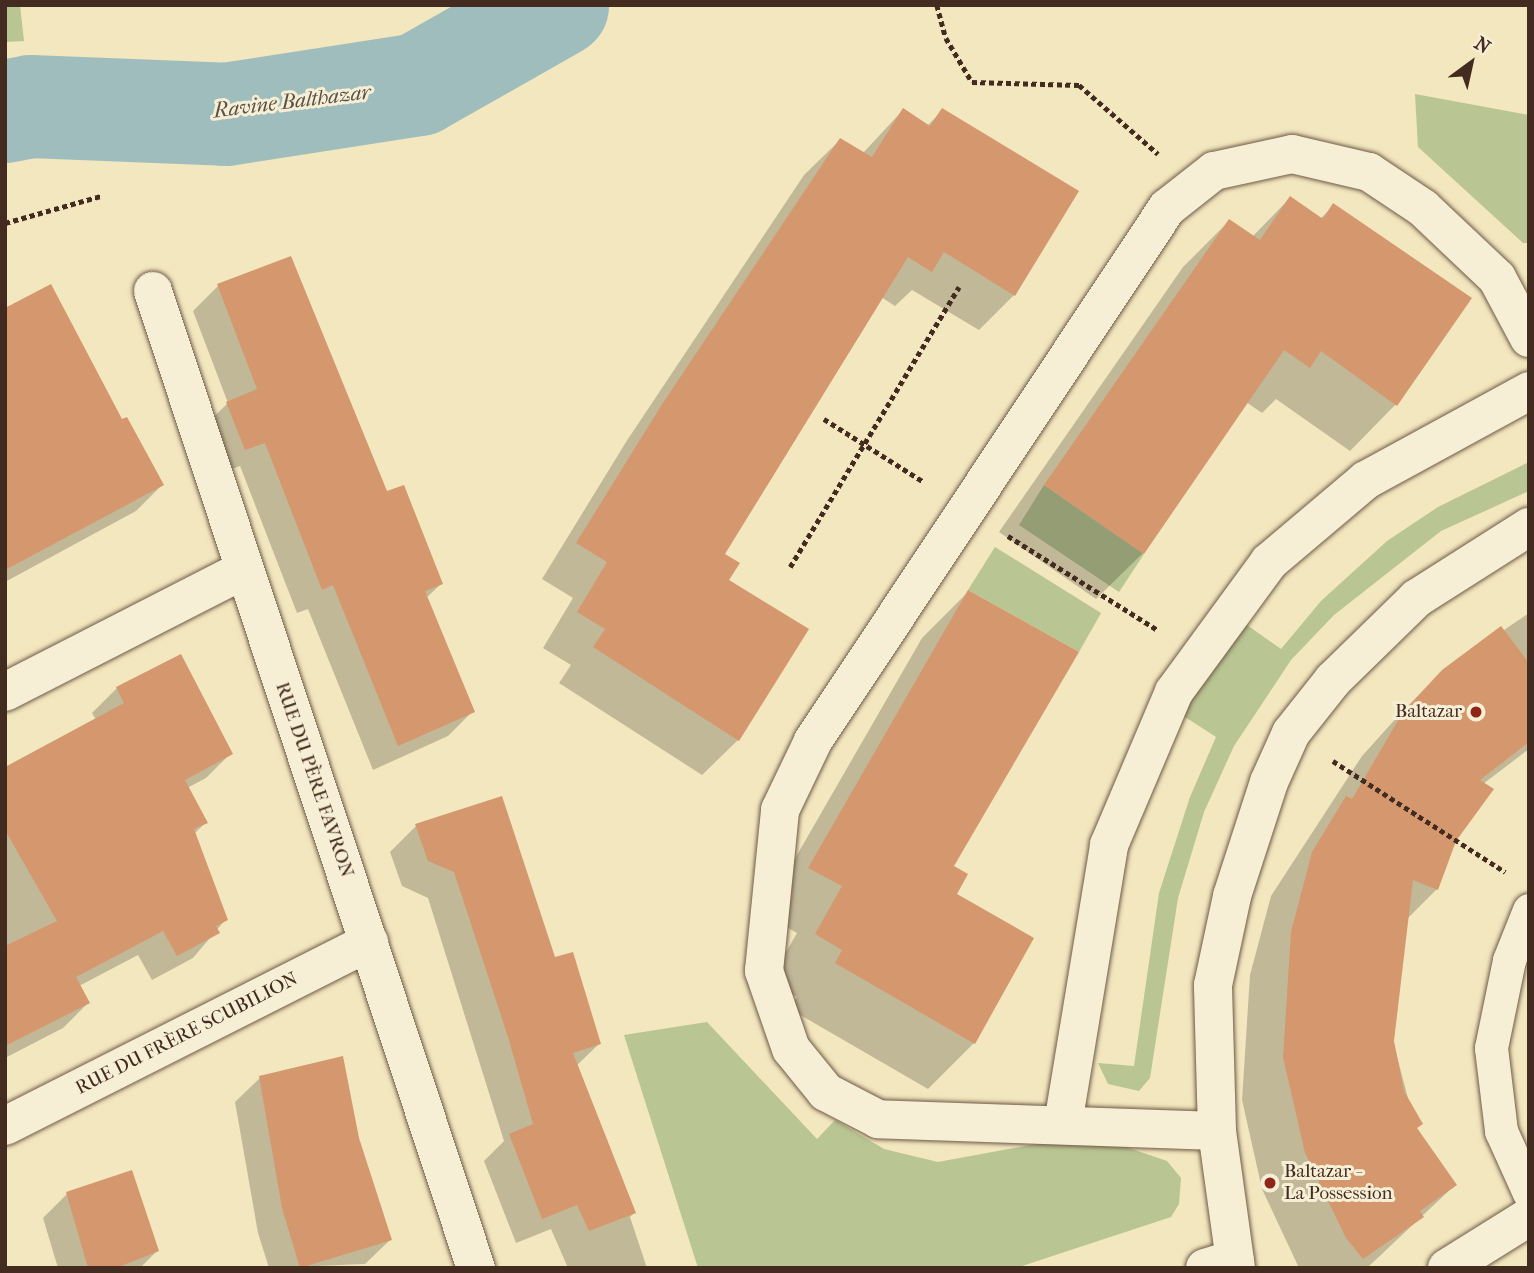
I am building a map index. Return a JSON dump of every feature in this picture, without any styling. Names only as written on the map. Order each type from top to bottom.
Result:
[{"type":"street","points":[[1217,1131],[878,1119],[826,1092],[791,1049],[764,971],[780,810],[813,741],[1167,208],[1214,171],[1292,154],[1369,172],[1423,208],[1497,278],[1529,338]]},
{"type":"street","name":"RUE DU PÈRE FAVRON","points":[[153,291],[243,570],[476,1268]]},
{"type":"street","points":[[1063,1124],[1109,845],[1174,692],[1269,562],[1366,480],[1466,422],[1529,391]]},
{"type":"street","points":[[1225,1265],[1217,1131],[1213,985],[1232,896],[1269,782],[1291,733],[1333,680],[1417,598],[1529,527]]},
{"type":"street","points":[[5,692],[243,570]]},
{"type":"street","name":"RUE DU FRÈRE SCUBILION","points":[[5,1126],[369,942]]},
{"type":"street","points":[[1447,1268],[1529,1217]]},
{"type":"lane","points":[[1529,910],[1509,960],[1491,1048],[1501,1131],[1529,1193]]},
{"type":"path","points":[[937,5],[946,38],[972,82],[1079,85],[1195,186]]},
{"type":"path","points":[[5,223],[101,196]]},
{"type":"path","points":[[790,567],[959,287]]},
{"type":"path","points":[[824,419],[1200,657]]},
{"type":"path","points":[[1291,733],[1509,875]]},
{"type":"green space","points":[[5,5],[20,5],[24,41],[5,42]]},
{"type":"green space","points":[[1415,94],[1529,115],[1529,243],[1523,243],[1418,147]]},
{"type":"green space","points":[[1529,462],[1529,491],[1441,531],[1334,615],[1291,660],[1234,746],[1204,812],[1178,898],[1150,1078],[1139,1091],[1108,1084],[1098,1063],[1134,1066],[1159,893],[1190,797],[1216,737],[1182,715],[1240,620],[1281,649],[1321,601],[1387,541],[1438,507]]},
{"type":"green space","points":[[1044,485],[1144,554],[1119,592],[1019,525]]},
{"type":"green space","points":[[995,547],[1101,613],[1079,652],[968,590]]},
{"type":"green space","points":[[707,1022],[817,1139],[835,1120],[884,1149],[938,1162],[1052,1141],[1120,1145],[1167,1161],[1181,1178],[1179,1204],[1171,1217],[1016,1268],[698,1268],[624,1035]]},
{"type":"building","points":[[903,108],[930,126],[942,108],[1079,191],[1015,296],[944,252],[932,272],[908,257],[725,554],[740,563],[729,580],[809,629],[739,741],[593,647],[605,629],[577,612],[607,562],[576,543],[661,406],[840,138],[872,157]]},
{"type":"building","points":[[1290,196],[1323,219],[1333,203],[1472,298],[1397,406],[1321,351],[1310,368],[1284,350],[1144,554],[1044,485],[1229,219],[1260,240]]},
{"type":"building","points":[[291,256],[387,491],[404,485],[443,584],[425,591],[475,712],[398,746],[333,585],[322,590],[265,443],[245,450],[226,402],[257,389],[217,284]]},
{"type":"building","points":[[51,284],[122,419],[127,417],[164,485],[5,570],[5,308]]},
{"type":"building","points":[[968,590],[1079,652],[954,866],[968,874],[957,894],[1034,938],[975,1044],[835,963],[842,950],[815,934],[842,886],[808,868]]},
{"type":"building","points":[[1501,626],[1529,663],[1529,742],[1480,780],[1494,789],[1456,841],[1438,890],[1413,880],[1394,1041],[1404,1091],[1423,1124],[1417,1128],[1457,1185],[1420,1211],[1424,1217],[1363,1259],[1346,1238],[1305,1153],[1283,1057],[1291,932],[1312,852],[1346,796],[1352,799],[1403,712],[1442,670]]},
{"type":"building","points":[[181,654],[233,754],[185,780],[208,823],[194,829],[228,920],[216,926],[220,933],[177,956],[163,931],[76,977],[90,1003],[5,1046],[5,946],[57,921],[5,830],[5,767],[124,703],[116,687]]},
{"type":"building","points":[[502,796],[555,957],[573,952],[601,1044],[573,1053],[636,1213],[589,1231],[577,1205],[542,1219],[509,1134],[533,1124],[508,1037],[454,872],[428,861],[415,824]]},
{"type":"building","points":[[343,1056],[359,1138],[392,1240],[300,1268],[282,1208],[259,1076]]},
{"type":"building","points":[[132,1170],[159,1251],[116,1268],[88,1268],[66,1192]]},
{"type":"waterway","name":"Ravine Balthazar","points":[[5,111],[30,106],[225,114],[418,84],[557,5]]},
{"type":"place","name":"Baltazar","points":[[1476,712]]},
{"type":"place","name":"Baltazar - La Possession","points":[[1270,1183]]}]
